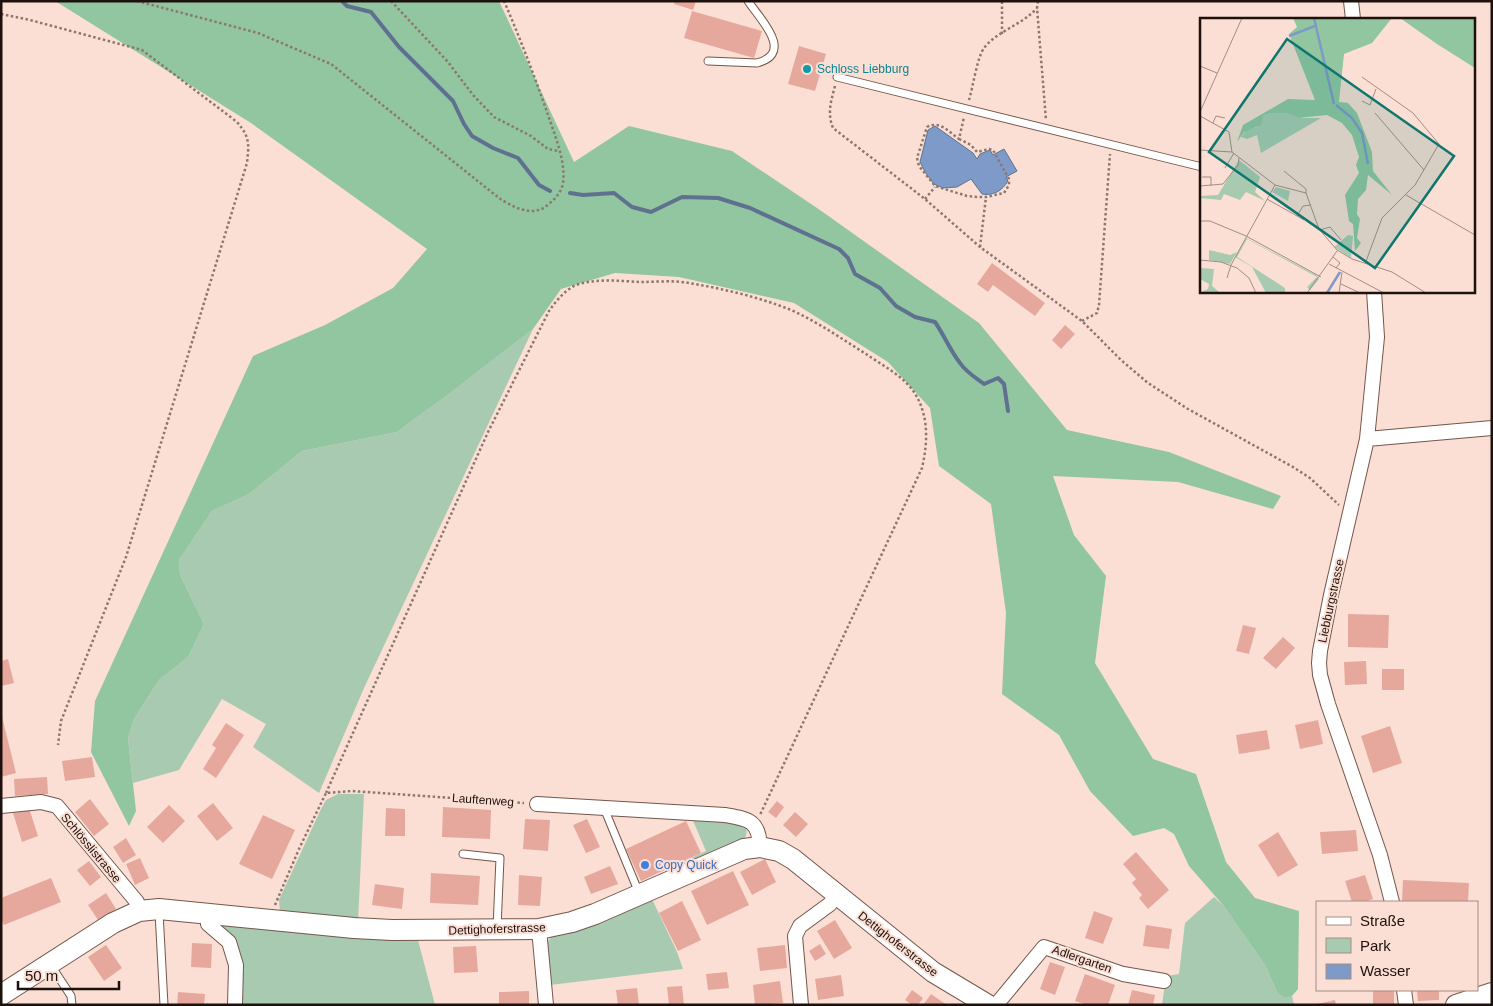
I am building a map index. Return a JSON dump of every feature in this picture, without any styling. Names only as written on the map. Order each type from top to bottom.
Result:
[{"type":"street","points":[[1351,1],[1353,18]]},
{"type":"street","name":"Liebburgstrasse","points":[[1374,292],[1377,336],[1366,439],[1320,651],[1320,675],[1328,704],[1380,855],[1392,901]]},
{"type":"street","points":[[1366,439],[1492,428]]},
{"type":"street","name":"Schlösslistrasse","points":[[1,806],[41,802],[57,806],[136,902],[139,911]]},
{"type":"street","points":[[537,804],[725,815],[749,820],[755,825],[760,847]]},
{"type":"street","name":"Dettighoferstrasse","points":[[1,995],[113,923],[139,911],[159,909],[392,930],[539,929],[572,922],[744,849],[760,847],[779,851],[793,859],[933,972],[988,1003]]},
{"type":"street","points":[[801,1005],[795,936],[800,926],[830,904],[836,895]]},
{"type":"street","points":[[209,914],[208,924],[229,942],[236,965],[235,1005]]},
{"type":"street","points":[[539,929],[546,1005]]},
{"type":"street","name":"Adlergarten","points":[[988,1003],[1044,947],[1123,974],[1164,981]]},
{"type":"street","points":[[1404,991],[1406,1005]]},
{"type":"street","points":[[1456,1005],[1492,993]]},
{"type":"lane","points":[[708,61],[756,63],[764,61],[771,56],[775,44],[773,38],[748,1]]},
{"type":"lane","points":[[837,77],[1200,166]]},
{"type":"lane","points":[[603,808],[640,894]]},
{"type":"lane","points":[[463,854],[500,858],[497,930]]},
{"type":"lane","points":[[159,909],[164,1005]]},
{"type":"lane","points":[[50,964],[71,996],[72,1005]]},
{"type":"path","points":[[137,1],[258,33],[331,64],[512,207],[530,211],[542,209],[555,200],[563,184],[563,164],[528,59],[504,1]]},
{"type":"path","points":[[391,1],[448,62],[473,95],[494,117],[531,136],[548,149],[559,151]]},
{"type":"path","points":[[1002,1],[1002,34]]},
{"type":"path","points":[[1038,1],[1046,128]]},
{"type":"path","points":[[960,139],[979,58],[984,48],[992,40],[1028,18],[1037,8]]},
{"type":"path","points":[[1,14],[142,50],[237,122],[246,132],[249,144],[247,164],[151,480],[126,556],[61,722],[58,745]]},
{"type":"path","points":[[837,77],[829,110],[833,128],[925,199],[980,247],[1082,321],[1121,360],[1148,383],[1188,409],[1293,467],[1322,488],[1349,515]]},
{"type":"path","points":[[932,124],[938,124],[970,145],[977,152],[993,150],[1009,179],[1009,186],[1004,193],[986,197],[967,196],[935,186],[919,166],[917,158],[927,127],[932,124]]},
{"type":"path","points":[[1082,321],[1097,313],[1099,305],[1111,144]]},
{"type":"path","points":[[925,199],[935,186]]},
{"type":"path","points":[[980,247],[986,197]]},
{"type":"path","points":[[269,920],[299,849],[488,432],[556,300],[575,286],[590,282],[688,282],[740,293],[792,311],[851,344],[902,379],[913,391],[923,411],[927,434],[922,468],[755,825]]},
{"type":"path","name":"Lauftenweg","points":[[326,793],[352,791],[537,804]]},
{"type":"green space","points":[[55,1],[499,1],[574,162],[629,126],[732,151],[820,210],[979,323],[1067,430],[1169,452],[1281,496],[1273,509],[1178,482],[1053,476],[1074,535],[1106,576],[1095,663],[1153,759],[1196,774],[1226,862],[1255,898],[1299,911],[1298,989],[1292,996],[1284,997],[1277,992],[1265,965],[1223,905],[1189,866],[1174,834],[1164,828],[1133,836],[1090,791],[1059,735],[1002,694],[1006,613],[991,504],[939,466],[930,408],[888,362],[794,303],[679,277],[615,273],[561,289],[533,329],[397,432],[302,451],[249,494],[212,511],[179,560],[180,575],[204,624],[188,657],[159,680],[134,719],[128,738],[136,811],[129,826],[91,752],[95,701],[253,356],[325,325],[393,288],[427,249],[251,123]]},
{"type":"green space","points":[[533,329],[364,688],[319,793],[253,747],[266,724],[222,699],[179,770],[133,783],[128,738],[134,719],[159,680],[188,657],[204,624],[180,575],[179,560],[212,511],[249,494],[302,451],[397,432]]},
{"type":"green space","points":[[338,794],[364,794],[358,922],[280,912],[279,900],[321,809],[326,800]]},
{"type":"green space","points":[[691,816],[744,824],[747,830],[746,836],[744,840],[674,873],[672,867],[706,851]]},
{"type":"green space","points":[[1214,897],[1223,905],[1265,965],[1277,992],[1284,996],[1292,996],[1294,1005],[1162,1005],[1166,976],[1179,974],[1185,923]]},
{"type":"green space","points":[[652,899],[683,969],[550,985],[547,943],[551,937],[577,931]]},
{"type":"green space","points":[[219,925],[343,936],[418,940],[435,1005],[238,1005],[240,967]]},
{"type":"water","points":[[935,126],[973,153],[977,159],[980,154],[990,150],[993,155],[1004,149],[1017,171],[1006,177],[1008,181],[1003,188],[990,194],[982,194],[971,179],[957,187],[943,188],[934,184],[920,162],[928,130]]},
{"type":"building","points":[[675,1],[696,1],[693,10],[674,4]]},
{"type":"building","points":[[692,11],[762,31],[754,58],[684,38]]},
{"type":"building","name":"Schloss Liebburg","points":[[799,46],[826,54],[815,91],[788,84]]},
{"type":"building","points":[[992,263],[1045,303],[1035,316],[993,285],[988,292],[977,284]]},
{"type":"building","points":[[1065,325],[1075,334],[1061,349],[1052,340]]},
{"type":"building","points":[[1348,614],[1389,615],[1388,648],[1348,647]]},
{"type":"building","points":[[1243,625],[1256,628],[1249,654],[1236,651]]},
{"type":"building","points":[[1283,637],[1295,648],[1276,669],[1263,658]]},
{"type":"building","points":[[8,659],[14,683],[1,686],[1,661]]},
{"type":"building","points":[[1366,661],[1367,684],[1345,685],[1344,662]]},
{"type":"building","points":[[1382,669],[1404,669],[1404,690],[1382,690]]},
{"type":"building","points":[[1,713],[16,773],[1,777]]},
{"type":"building","points":[[1318,720],[1323,744],[1300,749],[1295,725]]},
{"type":"building","points":[[226,723],[244,735],[216,778],[203,769],[216,748],[212,745]]},
{"type":"building","points":[[1390,726],[1402,763],[1373,773],[1361,736]]},
{"type":"building","points":[[1267,730],[1270,749],[1239,754],[1236,735]]},
{"type":"building","points":[[92,757],[95,777],[65,781],[62,761]]},
{"type":"building","points":[[47,777],[48,794],[15,796],[14,779]]},
{"type":"building","points":[[90,799],[109,824],[94,836],[75,812]]},
{"type":"building","points":[[777,801],[784,807],[776,818],[768,812]]},
{"type":"building","points":[[213,803],[233,828],[217,841],[197,816]]},
{"type":"building","points":[[169,805],[185,821],[163,843],[147,827]]},
{"type":"building","points":[[443,807],[491,810],[490,839],[442,837]]},
{"type":"building","points":[[29,808],[38,836],[22,842],[13,813]]},
{"type":"building","points":[[386,808],[405,809],[405,836],[385,836]]},
{"type":"building","points":[[795,812],[808,824],[796,837],[783,825]]},
{"type":"building","points":[[263,815],[295,830],[272,879],[239,864]]},
{"type":"building","points":[[525,819],[550,820],[548,851],[523,849]]},
{"type":"building","points":[[587,819],[600,847],[586,853],[573,825]]},
{"type":"building","points":[[686,821],[701,853],[641,881],[626,849]]},
{"type":"building","points":[[1356,830],[1358,851],[1322,854],[1320,832]]},
{"type":"building","points":[[1278,832],[1298,865],[1278,877],[1258,845]]},
{"type":"building","points":[[126,838],[136,855],[123,863],[113,847]]},
{"type":"building","points":[[1136,852],[1169,890],[1148,909],[1139,898],[1142,895],[1132,883],[1136,879],[1123,864]]},
{"type":"building","points":[[140,858],[149,878],[135,885],[126,864]]},
{"type":"building","points":[[765,859],[776,882],[752,895],[740,872]]},
{"type":"building","points":[[89,861],[101,877],[90,886],[77,870]]},
{"type":"building","points":[[610,866],[618,884],[591,894],[584,877]]},
{"type":"building","points":[[733,871],[749,905],[707,925],[691,891]]},
{"type":"building","points":[[431,873],[480,876],[478,905],[430,903]]},
{"type":"building","points":[[519,875],[542,877],[540,906],[518,905]]},
{"type":"building","points":[[1365,875],[1373,899],[1352,901],[1345,881]]},
{"type":"building","points":[[51,878],[61,902],[4,925],[1,919],[1,898]]},
{"type":"building","points":[[1403,880],[1469,883],[1468,901],[1402,901]]},
{"type":"building","points":[[375,884],[404,888],[402,909],[372,905]]},
{"type":"building","points":[[106,893],[116,909],[98,920],[88,905]]},
{"type":"building","points":[[682,901],[701,940],[678,951],[659,913]]},
{"type":"building","points":[[1094,911],[1113,918],[1103,944],[1085,938]]},
{"type":"building","points":[[835,920],[852,948],[834,959],[817,931]]},
{"type":"building","points":[[1146,925],[1172,929],[1169,949],[1143,946]]},
{"type":"building","points":[[192,943],[212,944],[211,968],[191,967]]},
{"type":"building","points":[[820,944],[826,954],[815,961],[809,951]]},
{"type":"building","points":[[106,945],[122,968],[104,981],[88,957]]},
{"type":"building","points":[[785,945],[787,968],[760,971],[757,948]]},
{"type":"building","points":[[476,946],[478,972],[454,973],[453,947]]},
{"type":"building","points":[[1050,962],[1065,967],[1055,995],[1040,989]]},
{"type":"building","points":[[727,972],[729,988],[708,990],[706,974]]},
{"type":"building","points":[[1085,974],[1115,985],[1108,1005],[1087,1005],[1075,1001]]},
{"type":"building","points":[[841,975],[844,996],[818,1000],[815,979]]},
{"type":"building","points":[[780,981],[783,1003],[755,1005],[753,985]]},
{"type":"building","points":[[682,986],[684,1005],[669,1005],[667,987]]},
{"type":"building","points":[[637,988],[639,1005],[618,1005],[616,990]]},
{"type":"building","points":[[912,990],[923,998],[918,1005],[912,1005],[905,1000]]},
{"type":"building","points":[[1132,990],[1155,995],[1153,1005],[1128,1005]]},
{"type":"building","points":[[529,991],[529,1005],[499,1005],[499,992]]},
{"type":"building","points":[[1373,991],[1394,991],[1394,1005],[1373,1005]]},
{"type":"building","points":[[1417,991],[1439,991],[1439,1000],[1418,1001]]},
{"type":"building","points":[[178,992],[205,994],[204,1005],[177,1005]]},
{"type":"building","points":[[931,994],[947,1005],[923,1005]]},
{"type":"building","points":[[1335,1000],[1336,1005],[1317,1005],[1317,1004]]},
{"type":"waterway","points":[[342,1],[347,6],[371,12],[399,47],[453,101],[472,136],[493,148],[518,158],[539,185],[550,191]]},
{"type":"waterway","points":[[570,193],[583,195],[614,193],[632,207],[651,212],[682,197],[718,198],[750,208],[839,249],[848,258],[855,274],[880,288],[896,306],[915,317],[935,322],[956,358],[971,375],[984,384],[998,378],[1004,384],[1008,411]]},
{"type":"place","name":"Schloss Liebburg","points":[[807,69]]},
{"type":"place","name":"Copy Quick","points":[[645,865]]}]
